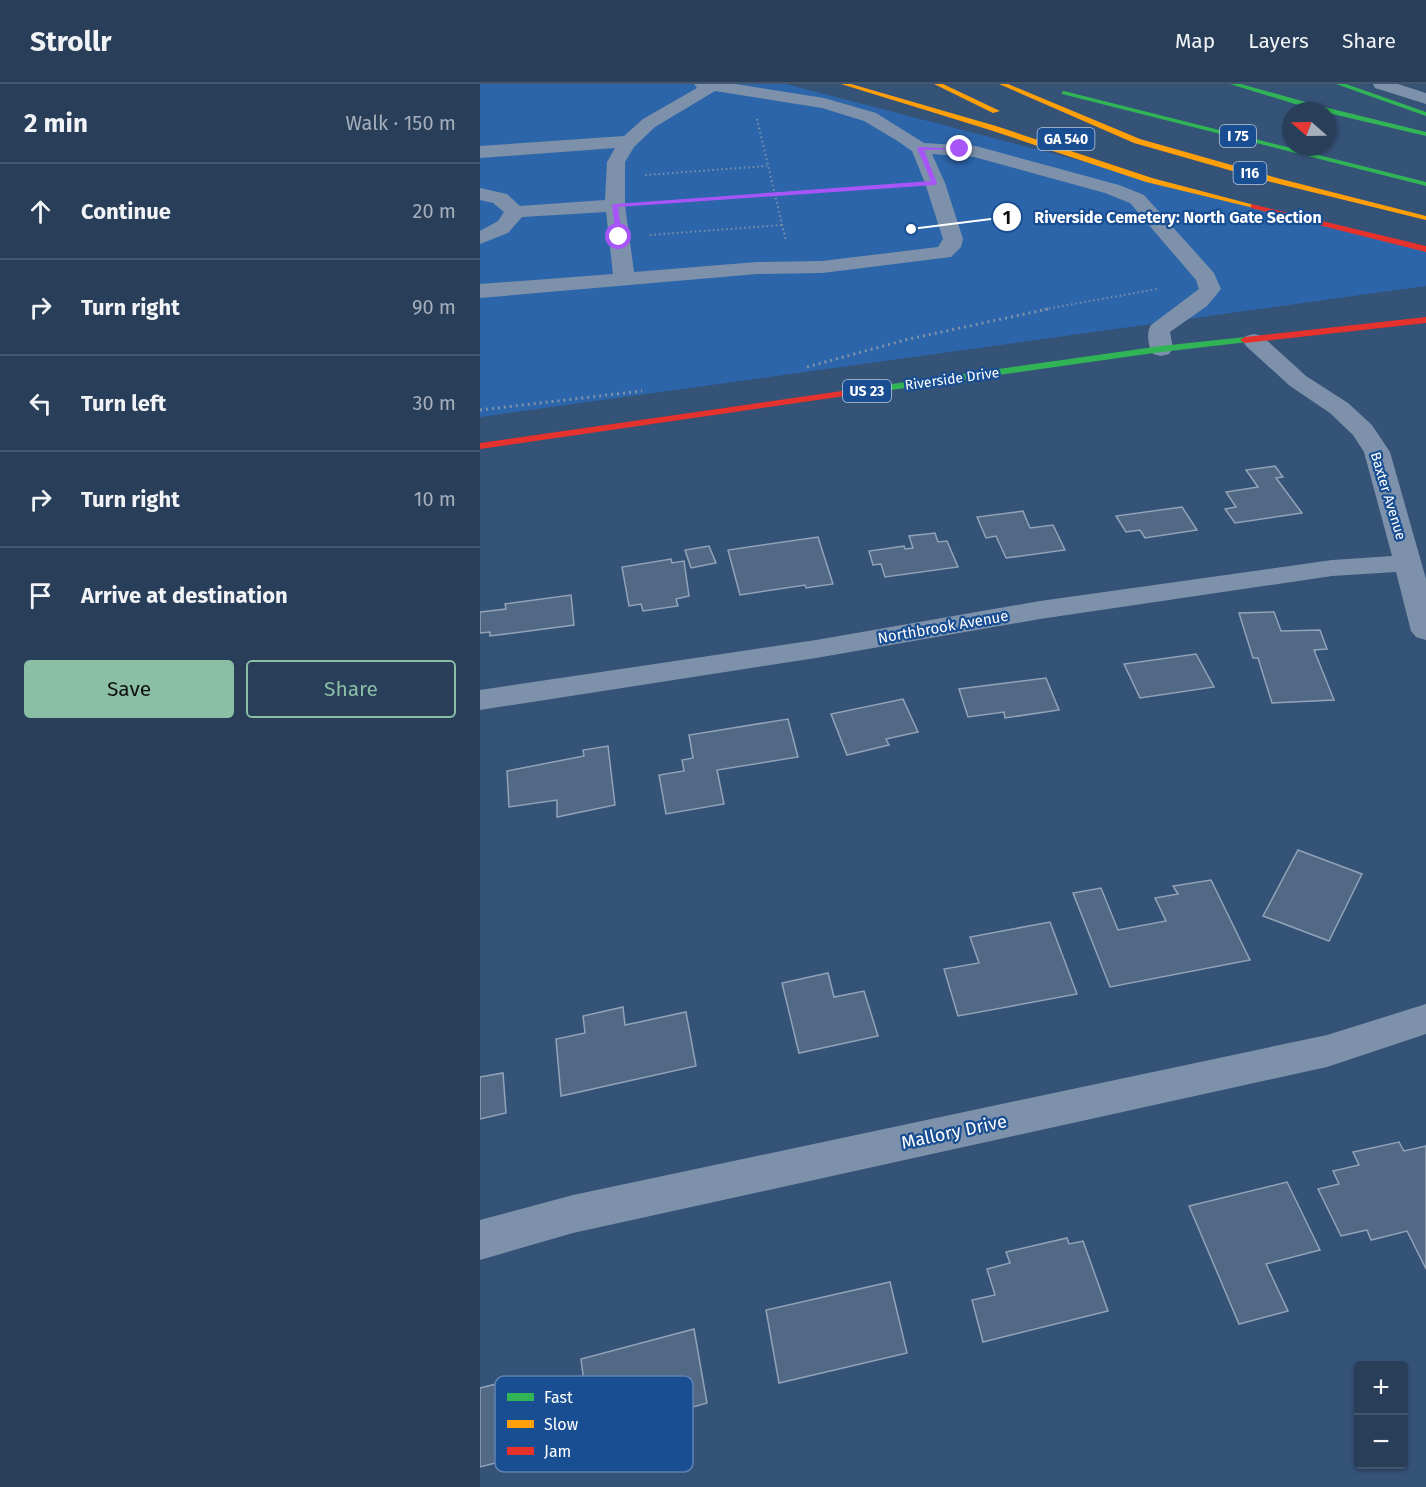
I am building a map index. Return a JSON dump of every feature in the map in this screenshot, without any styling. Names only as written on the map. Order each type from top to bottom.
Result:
[{"type":"main road","points":[[844,84],[993,128],[1149,180],[1196,190]]},
{"type":"main road","points":[[937,84],[1008,116]]},
{"type":"main road","name":"I16","points":[[1002,84],[1137,141],[1274,180],[1426,218]]},
{"type":"main road","name":"I 75","points":[[1027,84],[1426,184]]},
{"type":"main road","points":[[1233,84],[1314,107],[1426,134]]},
{"type":"main road","points":[[1339,84],[1426,115]]},
{"type":"main road","name":"GA 540","points":[[1030,125],[1196,190],[1302,220],[1426,249]]},
{"type":"main road","name":"Riverside Drive","points":[[480,446],[1161,350],[1426,320]]},
{"type":"street","points":[[1381,84],[1426,99]]},
{"type":"street","points":[[624,279],[615,205],[616,162],[630,141],[649,123],[707,85],[824,103],[870,117],[920,148],[960,149],[976,152],[1112,189],[1137,199],[1206,278],[1210,289],[1202,300],[1168,320],[1159,330],[1161,350]]},
{"type":"street","points":[[480,152],[630,141]]},
{"type":"street","points":[[480,291],[757,268],[844,265],[944,253],[951,247],[953,239],[935,183],[920,148]]},
{"type":"street","points":[[480,194],[502,199],[511,205],[514,212],[511,221],[501,230],[480,238]]},
{"type":"street","points":[[514,212],[615,205]]},
{"type":"street","name":"Baxter Avenue","points":[[1254,341],[1298,381],[1339,408],[1363,430],[1377,453],[1413,559],[1426,631]]},
{"type":"street","name":"Northbrook Avenue","points":[[480,700],[816,649],[1040,610],[1332,568],[1413,559]]},
{"type":"street","name":"Mallory Drive","points":[[480,1240],[573,1214],[1327,1051],[1426,1019]]},
{"type":"path","points":[[777,96],[766,102],[756,112],[792,267]]},
{"type":"path","points":[[615,177],[767,166]]},
{"type":"path","points":[[615,205],[935,183]]},
{"type":"path","points":[[619,237],[782,225]]},
{"type":"path","points":[[802,368],[906,340],[1015,315],[1069,303],[1157,289]]},
{"type":"path","points":[[480,410],[644,390]]},
{"type":"shaded area","points":[[480,84],[786,84],[1426,251],[1426,286],[480,417]]},
{"type":"building","points":[[1275,466],[1283,477],[1276,478],[1302,513],[1235,523],[1225,509],[1236,507],[1226,492],[1258,487],[1246,470]]},
{"type":"building","points":[[1182,507],[1197,530],[1145,538],[1140,530],[1126,532],[1116,516]]},
{"type":"building","points":[[1023,511],[1030,528],[1053,525],[1065,550],[1006,558],[996,536],[986,538],[977,517]]},
{"type":"building","points":[[935,533],[938,542],[947,541],[958,567],[885,577],[881,564],[873,565],[869,551],[904,546],[905,549],[913,548],[909,536]]},
{"type":"building","points":[[818,537],[833,584],[806,588],[805,585],[740,595],[728,550]]},
{"type":"building","points":[[709,546],[716,563],[691,568],[685,550]]},
{"type":"building","points":[[671,559],[672,563],[684,561],[689,596],[676,599],[678,606],[643,611],[641,604],[629,606],[622,567]]},
{"type":"building","points":[[571,595],[574,625],[490,636],[490,632],[480,633],[480,612],[506,609],[505,604]]},
{"type":"building","points":[[1274,612],[1281,631],[1320,630],[1327,649],[1314,650],[1334,700],[1272,703],[1258,658],[1253,658],[1239,613]]},
{"type":"building","points":[[1196,654],[1214,687],[1140,698],[1124,664]]},
{"type":"building","points":[[1046,678],[1059,710],[1005,718],[1004,712],[968,717],[959,689]]},
{"type":"building","points":[[903,699],[918,732],[886,739],[889,745],[847,755],[831,714]]},
{"type":"building","points":[[788,719],[798,757],[717,770],[724,804],[666,814],[659,775],[684,771],[682,760],[693,758],[689,735]]},
{"type":"building","points":[[608,746],[615,805],[557,817],[557,800],[509,807],[507,771],[584,756],[583,750]]},
{"type":"building","points":[[1298,850],[1362,874],[1329,941],[1263,916]]},
{"type":"building","points":[[1211,880],[1250,960],[1110,987],[1073,893],[1101,888],[1118,930],[1166,921],[1155,898],[1178,894],[1173,886]]},
{"type":"building","points":[[1050,922],[1077,994],[958,1016],[944,969],[979,963],[970,937]]},
{"type":"building","points":[[828,973],[834,997],[864,991],[878,1036],[799,1053],[782,983]]},
{"type":"building","points":[[623,1007],[625,1025],[686,1012],[696,1066],[561,1096],[556,1039],[585,1033],[583,1016]]},
{"type":"building","points":[[503,1073],[506,1113],[480,1119],[480,1077]]},
{"type":"building","points":[[1399,1142],[1404,1151],[1426,1146],[1426,1269],[1407,1231],[1371,1240],[1367,1230],[1341,1236],[1318,1189],[1339,1184],[1333,1171],[1359,1165],[1353,1152]]},
{"type":"building","points":[[1287,1182],[1320,1250],[1266,1264],[1288,1311],[1239,1324],[1189,1206]]},
{"type":"building","points":[[1067,1238],[1069,1244],[1083,1241],[1108,1311],[983,1342],[972,1300],[995,1295],[987,1269],[1010,1263],[1006,1252]]},
{"type":"building","points":[[890,1282],[907,1353],[779,1383],[766,1310]]},
{"type":"building","points":[[694,1329],[707,1403],[693,1407],[693,1376],[583,1376],[581,1359]]},
{"type":"building","points":[[495,1384],[495,1463],[480,1467],[480,1388]]},
{"type":"traffic: fast","points":[[1233,84],[1314,107],[1426,134]]},
{"type":"traffic: fast","points":[[1339,84],[1424,114]]},
{"type":"traffic: fast","points":[[1064,93],[1426,184]]},
{"type":"traffic: fast","points":[[849,393],[1161,349],[1245,340]]},
{"type":"traffic: slow","points":[[844,84],[993,128],[1149,180],[1254,206]]},
{"type":"traffic: slow","points":[[937,84],[996,111]]},
{"type":"traffic: slow","points":[[1002,84],[1137,141],[1274,180],[1426,218]]},
{"type":"traffic: jam","points":[[1254,206],[1426,249]]},
{"type":"traffic: jam","points":[[1245,340],[1426,320]]},
{"type":"traffic: jam","points":[[480,446],[849,393]]},
{"type":"place","name":"Riverside Cemetery: North Gate Section","points":[[911,229]]},
{"type":"route","points":[[619,237],[615,205],[935,183],[920,148],[960,149]]}]
